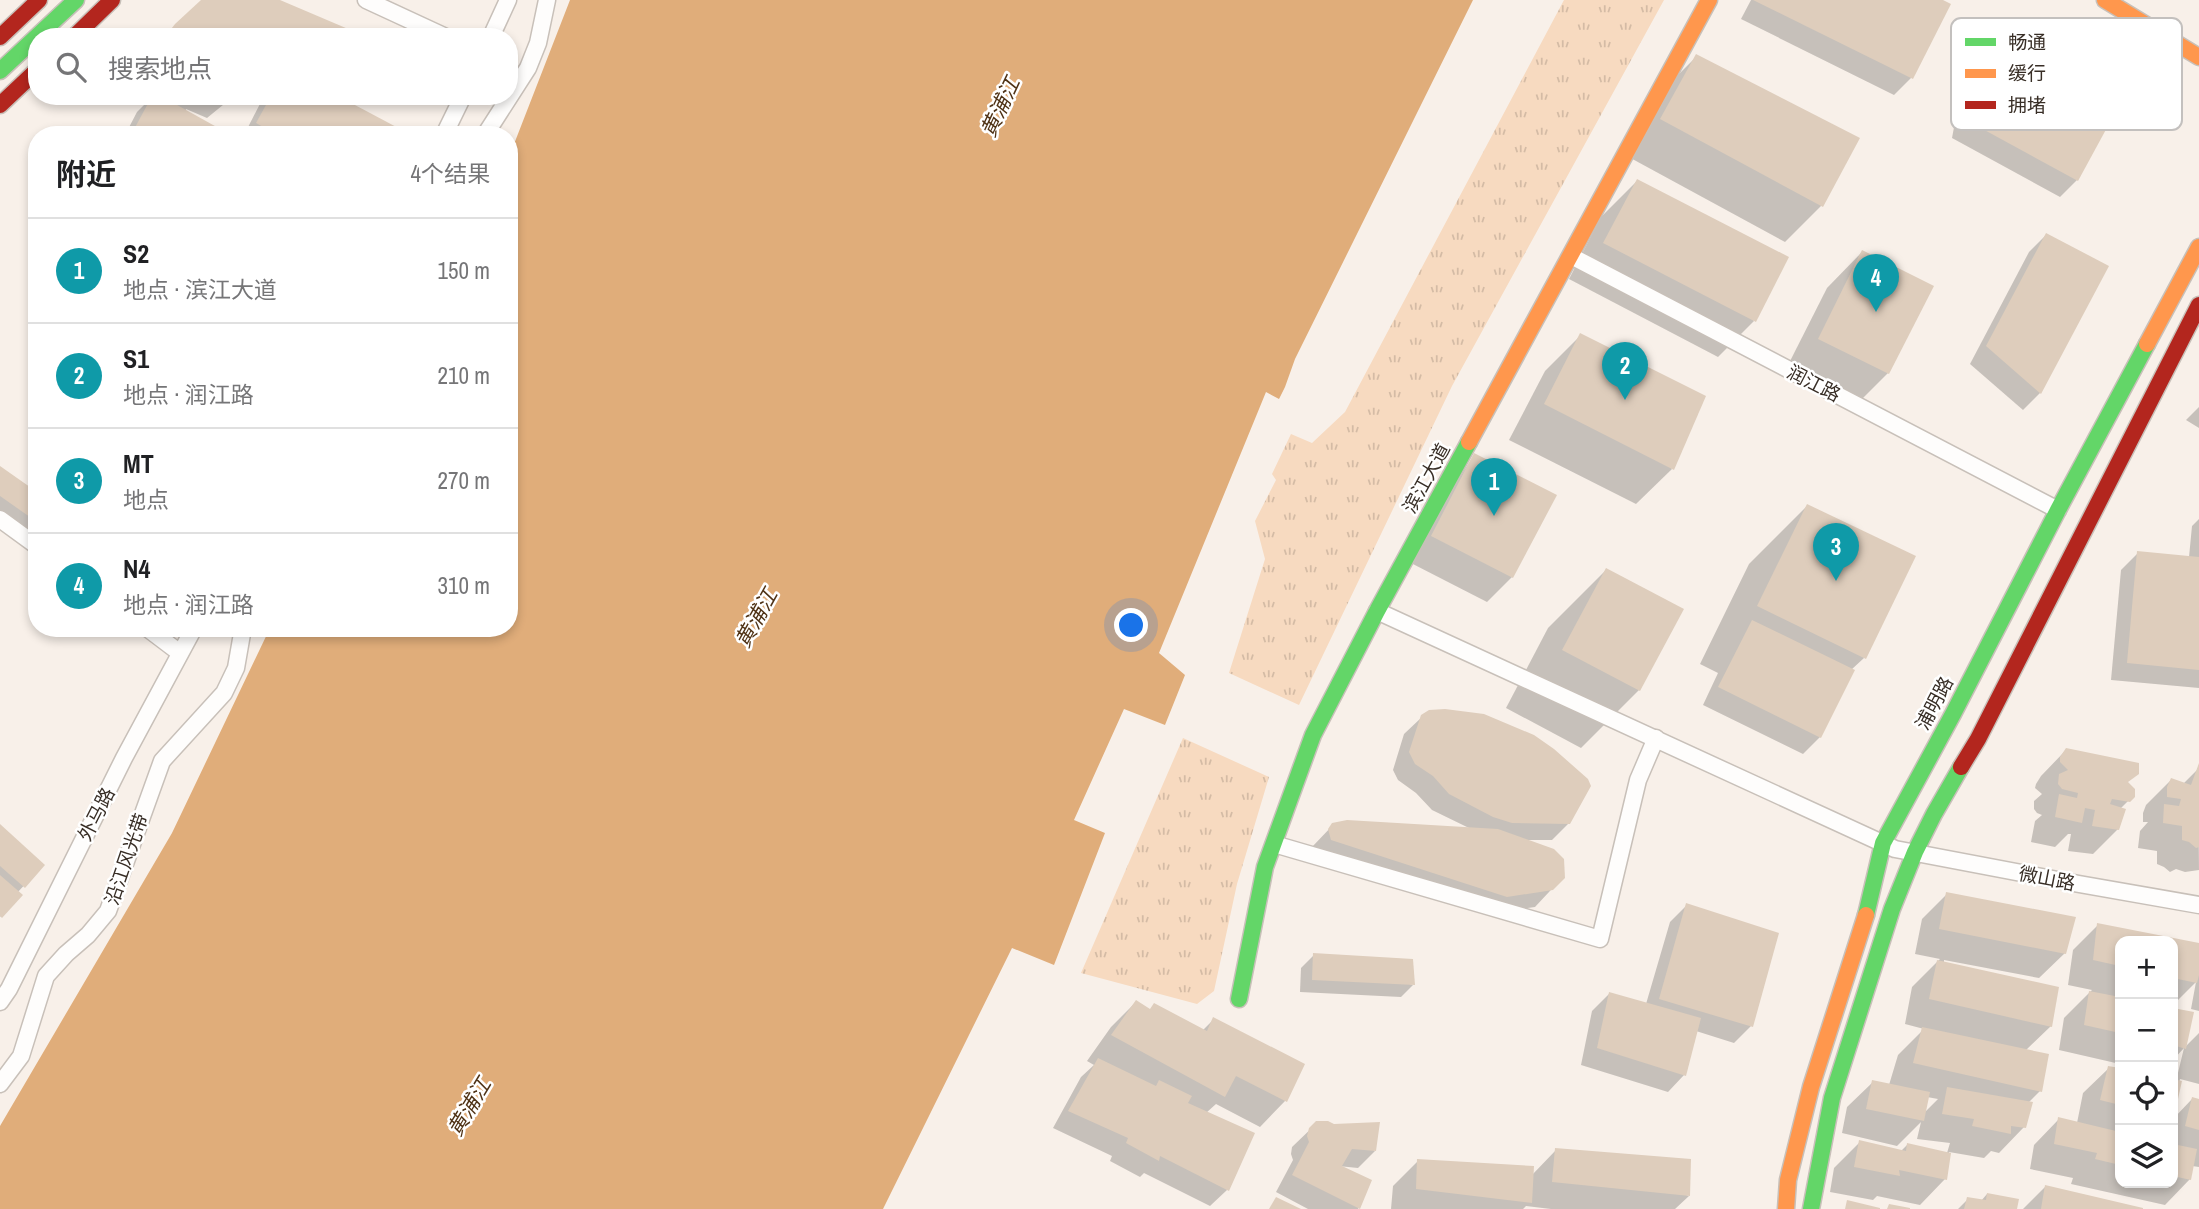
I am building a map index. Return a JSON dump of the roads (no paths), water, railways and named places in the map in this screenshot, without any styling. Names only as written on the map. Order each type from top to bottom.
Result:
[{"type":"main road","points":[[0,37],[39,0]]},
{"type":"main road","points":[[46,28],[76,0]]},
{"type":"main road","points":[[83,28],[112,0]]},
{"type":"main road","name":"滨江大道","points":[[1239,999],[1265,867],[1313,735],[1377,611],[1709,0]]},
{"type":"main road","points":[[2105,0],[2135,18]]},
{"type":"main road","points":[[0,71],[28,45]]},
{"type":"main road","points":[[2182,47],[2199,57]]},
{"type":"main road","points":[[0,105],[28,79]]},
{"type":"main road","name":"浦明路","points":[[1786,1209],[1788,1180],[1811,1087],[1889,846],[1953,714],[2058,510],[2199,247]]},
{"type":"main road","points":[[1811,1209],[1832,1098],[1892,909],[1915,852],[1978,739],[2199,305]]},
{"type":"street","points":[[366,0],[427,28]]},
{"type":"street","points":[[495,28],[508,0]]},
{"type":"street","points":[[518,84],[538,43],[547,0]]},
{"type":"street","points":[[448,126],[459,105]]},
{"type":"street","points":[[491,126],[504,105]]},
{"type":"street","name":"润江路","points":[[1571,256],[2058,510]]},
{"type":"street","points":[[0,519],[28,539]]},
{"type":"street","name":"微山路","points":[[1377,611],[1889,846],[2199,905]]},
{"type":"street","points":[[159,637],[180,653]]},
{"type":"street","name":"外马路","points":[[0,1002],[189,637]]},
{"type":"street","name":"沿江风光带","points":[[0,1084],[21,1056],[46,976],[108,911],[162,761],[224,693],[236,668],[241,637]]},
{"type":"street","points":[[1274,844],[1601,939],[1638,780],[1656,738]]},
{"type":"water","name":"黄浦江","points":[[570,0],[1473,0],[1295,359],[1279,399],[1266,392],[1159,653],[1185,675],[1165,725],[1124,709],[1074,820],[1105,833],[1054,965],[1012,948],[883,1209],[0,1209],[0,1126],[172,833],[266,637],[518,637],[518,134]]},
{"type":"place","name":"N4","points":[[1876,312]]},
{"type":"place","name":"S1","points":[[1625,400]]},
{"type":"place","name":"S2","points":[[1494,516]]},
{"type":"place","name":"MT","points":[[1836,581]]}]
